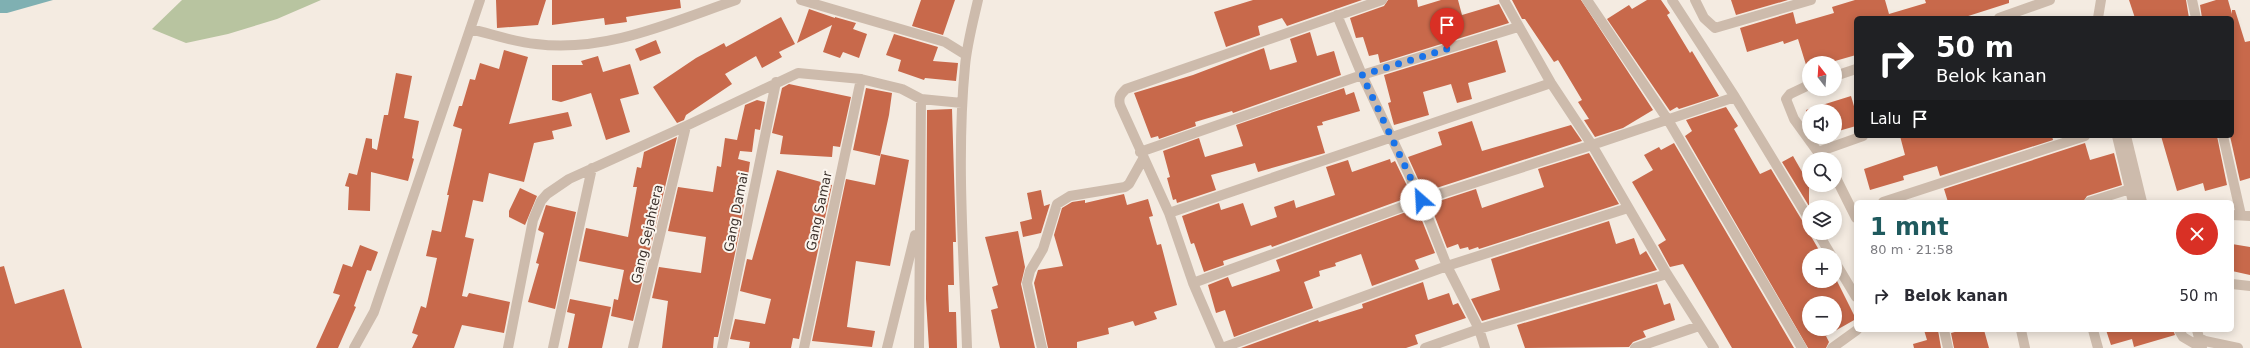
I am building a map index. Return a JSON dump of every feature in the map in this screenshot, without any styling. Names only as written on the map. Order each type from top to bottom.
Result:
[{"type":"street","points":[[354,348],[374,312],[480,0]]},
{"type":"street","points":[[470,29],[535,44],[564,46],[588,44],[640,34],[736,0]]},
{"type":"street","points":[[801,0],[945,42],[966,55]]},
{"type":"street","points":[[967,348],[963,239],[962,103],[966,55],[978,0]]},
{"type":"street","points":[[1382,0],[1126,89],[1120,95],[1118,100],[1141,156],[1169,213],[1193,283],[1221,348],[1447,266],[1628,208]]},
{"type":"street","points":[[1504,0],[1551,83],[1592,145],[1667,274],[1714,348]]},
{"type":"street","points":[[1587,0],[1668,120],[1802,348]]},
{"type":"street","points":[[1672,0],[1735,97],[1802,207]]},
{"type":"street","points":[[1695,0],[1704,18],[1715,28],[1811,0]]},
{"type":"street","points":[[2005,16],[2050,0]]},
{"type":"street","points":[[2099,16],[2101,0]]},
{"type":"street","points":[[2192,0],[2196,16]]},
{"type":"street","points":[[1337,15],[1391,139],[1421,200],[1447,266],[1479,329],[1485,348]]},
{"type":"street","points":[[1042,348],[1027,283],[1030,271],[1043,250],[1057,204],[1070,196],[1124,187],[1129,184],[1141,156],[1362,75],[1518,27]]},
{"type":"street","points":[[1842,73],[1854,69]]},
{"type":"street","points":[[508,348],[529,234],[537,209],[553,188],[592,168],[686,126],[776,82],[798,73],[861,79],[902,89],[921,99],[962,103]]},
{"type":"street","name":"Gang Samar","points":[[804,348],[861,79]]},
{"type":"street","name":"Gang Damai","points":[[722,348],[776,82]]},
{"type":"street","points":[[1169,213],[1391,139],[1551,83]]},
{"type":"street","points":[[1802,88],[1790,94],[1786,99],[1794,119],[1817,152]]},
{"type":"street","points":[[1193,283],[1421,200],[1735,97]]},
{"type":"street","points":[[919,348],[921,99]]},
{"type":"street","name":"Gang Sejahtera","points":[[633,348],[686,126]]},
{"type":"street","points":[[1829,152],[1859,138]]},
{"type":"street","points":[[1889,200],[2079,138]]},
{"type":"street","points":[[2117,138],[2133,200]]},
{"type":"street","points":[[2126,138],[2142,200]]},
{"type":"street","points":[[2223,138],[2241,216]]},
{"type":"street","points":[[554,348],[592,168]]},
{"type":"street","points":[[1842,189],[1854,210]]},
{"type":"street","points":[[2095,200],[2130,189]]},
{"type":"street","points":[[887,348],[919,219]]},
{"type":"street","points":[[1842,273],[1854,293]]},
{"type":"street","points":[[1425,348],[1479,329],[1667,274]]},
{"type":"street","points":[[2234,284],[2250,286]]},
{"type":"street","points":[[1635,348],[1700,326]]},
{"type":"street","points":[[1832,348],[1855,332]]},
{"type":"street","points":[[1944,332],[1948,348]]},
{"type":"street","points":[[2021,332],[2025,348]]},
{"type":"street","points":[[2094,332],[2098,348]]},
{"type":"street","points":[[2180,332],[2183,337],[2202,348]]},
{"type":"street","points":[[2198,332],[2200,338],[2205,341],[2238,348]]},
{"type":"green space","points":[[182,0],[321,0],[277,19],[228,34],[186,43],[152,29]]},
{"type":"water","points":[[0,0],[53,0],[7,13],[0,13]]},
{"type":"building","points":[[496,0],[546,0],[538,25],[497,28]]},
{"type":"building","points":[[552,0],[680,0],[681,8],[626,17],[627,22],[605,25],[604,18],[552,25]]},
{"type":"building","points":[[921,0],[955,0],[943,35],[912,26]]},
{"type":"building","points":[[1253,0],[1362,0],[1287,26],[1282,18],[1258,26],[1260,35],[1226,47],[1214,12]]},
{"type":"building","points":[[1388,0],[1417,0],[1418,7],[1441,0],[1458,0],[1462,15],[1499,4],[1509,23],[1380,63],[1378,54],[1369,56],[1363,37],[1356,38],[1350,18],[1384,6]]},
{"type":"building","points":[[1512,0],[1581,0],[1653,110],[1623,128],[1595,137],[1584,120],[1589,119],[1578,102],[1582,100],[1558,60],[1554,62],[1525,19],[1522,19]]},
{"type":"building","points":[[1647,0],[1661,0],[1670,13],[1667,15],[1690,53],[1692,51],[1719,96],[1679,109],[1677,107],[1670,111],[1607,19],[1629,5],[1632,9]]},
{"type":"building","points":[[1731,0],[1788,0],[1736,15]]},
{"type":"building","points":[[1855,0],[1885,0],[1889,14],[1926,3],[1925,0],[2009,0],[2009,3],[1968,16],[1854,16],[1854,56],[1842,59],[1842,56],[1803,56],[1798,39],[1784,44],[1783,41],[1747,52],[1740,28],[1793,12],[1796,24],[1834,13],[1832,7]]},
{"type":"building","points":[[2129,0],[2186,0],[2189,16],[2134,16]]},
{"type":"building","points":[[2216,0],[2228,0],[2232,14],[2232,10],[2235,10],[2245,42],[2250,41],[2250,178],[2240,181],[2230,138],[2234,138],[2234,16],[2202,16],[2200,5]]},
{"type":"building","points":[[809,9],[835,18],[856,23],[853,29],[867,34],[859,58],[843,52],[840,58],[823,52],[832,25],[797,43]]},
{"type":"building","points":[[781,17],[795,44],[779,52],[782,57],[762,68],[756,56],[725,74],[732,84],[686,115],[684,120],[677,123],[653,87],[696,58],[724,43],[726,47]]},
{"type":"building","points":[[1310,32],[1317,56],[1334,51],[1341,75],[1233,113],[1232,111],[1195,122],[1196,126],[1159,139],[1158,136],[1151,138],[1134,93],[1193,75],[1264,48],[1270,70],[1297,62],[1290,39]]},
{"type":"building","points":[[894,34],[938,47],[933,61],[958,63],[956,81],[925,78],[924,80],[898,71],[901,60],[886,55]]},
{"type":"building","points":[[656,40],[661,53],[640,61],[635,49]]},
{"type":"building","points":[[1497,40],[1506,72],[1468,83],[1472,99],[1457,103],[1451,84],[1423,92],[1429,115],[1394,125],[1388,103],[1391,102],[1384,75]]},
{"type":"building","points":[[504,50],[528,57],[509,124],[568,112],[572,126],[552,131],[554,139],[534,143],[524,182],[489,173],[483,202],[473,200],[465,237],[474,239],[462,296],[467,297],[469,293],[510,302],[504,333],[462,325],[454,348],[412,348],[418,335],[412,333],[421,306],[426,308],[437,258],[426,256],[432,230],[441,232],[449,195],[447,195],[462,129],[453,126],[459,106],[462,106],[470,79],[475,80],[480,63],[499,69]]},
{"type":"building","points":[[598,56],[603,72],[630,64],[639,94],[620,99],[630,132],[606,140],[591,93],[561,102],[552,100],[552,65],[583,65],[581,61]]},
{"type":"building","points":[[396,73],[412,76],[404,118],[419,121],[412,158],[414,159],[408,181],[371,172],[370,211],[348,210],[349,187],[345,186],[349,173],[357,175],[366,138],[372,139],[372,148],[377,150],[384,115],[388,115]]},
{"type":"building","points":[[789,84],[851,97],[840,147],[833,146],[832,157],[780,154],[783,136],[772,133],[782,88]]},
{"type":"building","points":[[866,88],[892,93],[880,156],[853,150]]},
{"type":"building","points":[[1344,88],[1346,95],[1354,92],[1360,111],[1322,122],[1323,125],[1317,126],[1325,153],[1258,172],[1255,163],[1211,175],[1216,190],[1177,203],[1176,199],[1173,200],[1167,178],[1170,177],[1163,151],[1199,138],[1205,157],[1243,146],[1236,125]]},
{"type":"building","points":[[1851,96],[1854,106],[1854,127],[1842,130],[1842,104],[1825,104]]},
{"type":"building","points":[[757,100],[765,102],[760,130],[755,129],[752,152],[740,151],[738,159],[750,162],[741,224],[718,337],[714,337],[713,348],[662,348],[668,301],[652,298],[659,267],[701,273],[706,237],[668,231],[678,187],[713,192],[717,166],[721,167],[725,138],[737,140],[745,105]]},
{"type":"building","points":[[1726,107],[1738,126],[1734,129],[1760,174],[1771,169],[1802,220],[1802,240],[1813,240],[1818,248],[1802,248],[1802,288],[1840,288],[1854,315],[1854,320],[1842,327],[1842,296],[1802,296],[1802,336],[1826,336],[1829,342],[1826,348],[1808,348],[1685,136],[1692,131],[1686,120]]},
{"type":"building","points":[[952,109],[956,242],[953,242],[954,285],[948,285],[949,312],[956,312],[957,348],[929,348],[926,299],[927,110]]},
{"type":"building","points":[[1472,121],[1482,151],[1571,125],[1582,141],[1424,192],[1408,157],[1442,145],[1438,132]]},
{"type":"building","points":[[677,137],[633,321],[611,316],[614,299],[618,300],[624,270],[579,261],[586,228],[628,237],[637,187],[633,187],[637,167],[641,168],[644,152]]},
{"type":"building","points":[[1901,138],[2052,138],[2053,140],[1940,176],[1937,166],[1903,176],[1904,180],[1870,190],[1864,169],[1905,155]]},
{"type":"building","points":[[2162,138],[2217,138],[2227,185],[2205,191],[2203,183],[2177,191]]},
{"type":"building","points":[[1674,143],[1794,348],[1732,348],[1683,264],[1670,267],[1658,245],[1666,240],[1632,182],[1653,170],[1644,155],[1659,147],[1661,150]]},
{"type":"building","points":[[2085,143],[2090,160],[2114,153],[2122,185],[2087,196],[2084,200],[1947,200],[1944,189]]},
{"type":"building","points":[[1589,153],[1619,204],[1479,249],[1478,247],[1469,250],[1468,247],[1460,249],[1458,244],[1447,248],[1430,204],[1476,189],[1482,208],[1544,187],[1538,169]]},
{"type":"building","points":[[881,154],[909,160],[890,266],[856,261],[847,327],[875,331],[872,347],[812,341],[846,179],[875,185]]},
{"type":"building","points":[[1793,156],[1802,172],[1802,192],[1809,192],[1809,200],[1805,200],[1782,162]]},
{"type":"building","points":[[1390,159],[1391,163],[1395,161],[1412,196],[1272,247],[1271,245],[1223,261],[1224,265],[1204,272],[1194,243],[1191,244],[1182,216],[1219,203],[1221,210],[1243,203],[1251,226],[1277,217],[1274,207],[1294,200],[1296,208],[1335,195],[1326,167],[1348,160],[1352,172]]},
{"type":"building","points":[[777,170],[832,185],[799,339],[793,338],[791,348],[749,348],[750,342],[730,339],[735,319],[765,324],[771,299],[740,291],[747,259],[752,260]]},
{"type":"building","points":[[520,188],[537,196],[525,225],[509,217],[509,211]]},
{"type":"building","points":[[1041,190],[1044,206],[1050,204],[1041,233],[1023,237],[1020,222],[1032,219],[1027,193]]},
{"type":"building","points":[[1124,194],[1127,205],[1148,199],[1153,216],[1149,217],[1157,245],[1161,244],[1177,305],[1154,312],[1157,319],[1135,326],[1133,321],[1108,328],[1109,334],[1077,342],[1077,348],[1048,348],[1034,283],[1038,270],[1063,266],[1054,235],[1062,208],[1072,202],[1085,200],[1085,203]]},
{"type":"building","points":[[546,205],[576,212],[555,309],[528,302],[539,264],[536,263],[544,233],[538,230]]},
{"type":"building","points":[[1417,208],[1435,253],[1415,260],[1419,269],[1372,286],[1361,254],[1335,263],[1336,266],[1319,271],[1320,276],[1304,282],[1313,308],[1234,337],[1225,310],[1216,313],[1208,285],[1228,277],[1232,287],[1280,271],[1276,260]]},
{"type":"building","points":[[1609,221],[1616,244],[1634,238],[1640,255],[1646,251],[1657,270],[1482,321],[1471,299],[1500,290],[1491,259]]},
{"type":"building","points":[[1018,231],[1025,267],[1021,284],[1035,348],[1000,348],[991,310],[998,308],[992,287],[998,285],[985,237]]},
{"type":"building","points":[[2234,244],[2250,247],[2250,275],[2234,271]]},
{"type":"building","points":[[360,245],[378,252],[371,271],[367,270],[354,306],[356,307],[338,348],[316,348],[340,295],[333,293],[343,264],[352,267]]},
{"type":"building","points":[[4,266],[15,304],[64,289],[82,348],[0,348],[0,267]]},
{"type":"building","points":[[1423,282],[1428,300],[1449,293],[1453,305],[1458,303],[1466,318],[1415,335],[1418,344],[1406,348],[1241,348],[1318,320],[1319,322],[1363,308],[1362,304]]},
{"type":"building","points":[[1657,284],[1664,305],[1670,303],[1675,320],[1643,331],[1646,337],[1633,342],[1629,347],[1525,348],[1517,325]]},
{"type":"building","points":[[570,299],[611,307],[602,348],[568,348],[575,314],[567,312]]},
{"type":"building","points":[[1925,332],[1938,332],[1941,348],[1914,348],[1913,344],[1927,340]]},
{"type":"building","points":[[1985,332],[1989,348],[1954,348],[1951,333]]},
{"type":"building","points":[[2107,332],[2174,332],[2175,335],[2134,347],[2132,339],[2111,345]]},
{"type":"route","points":[[1421,200],[1362,75],[1447,49]]}]
